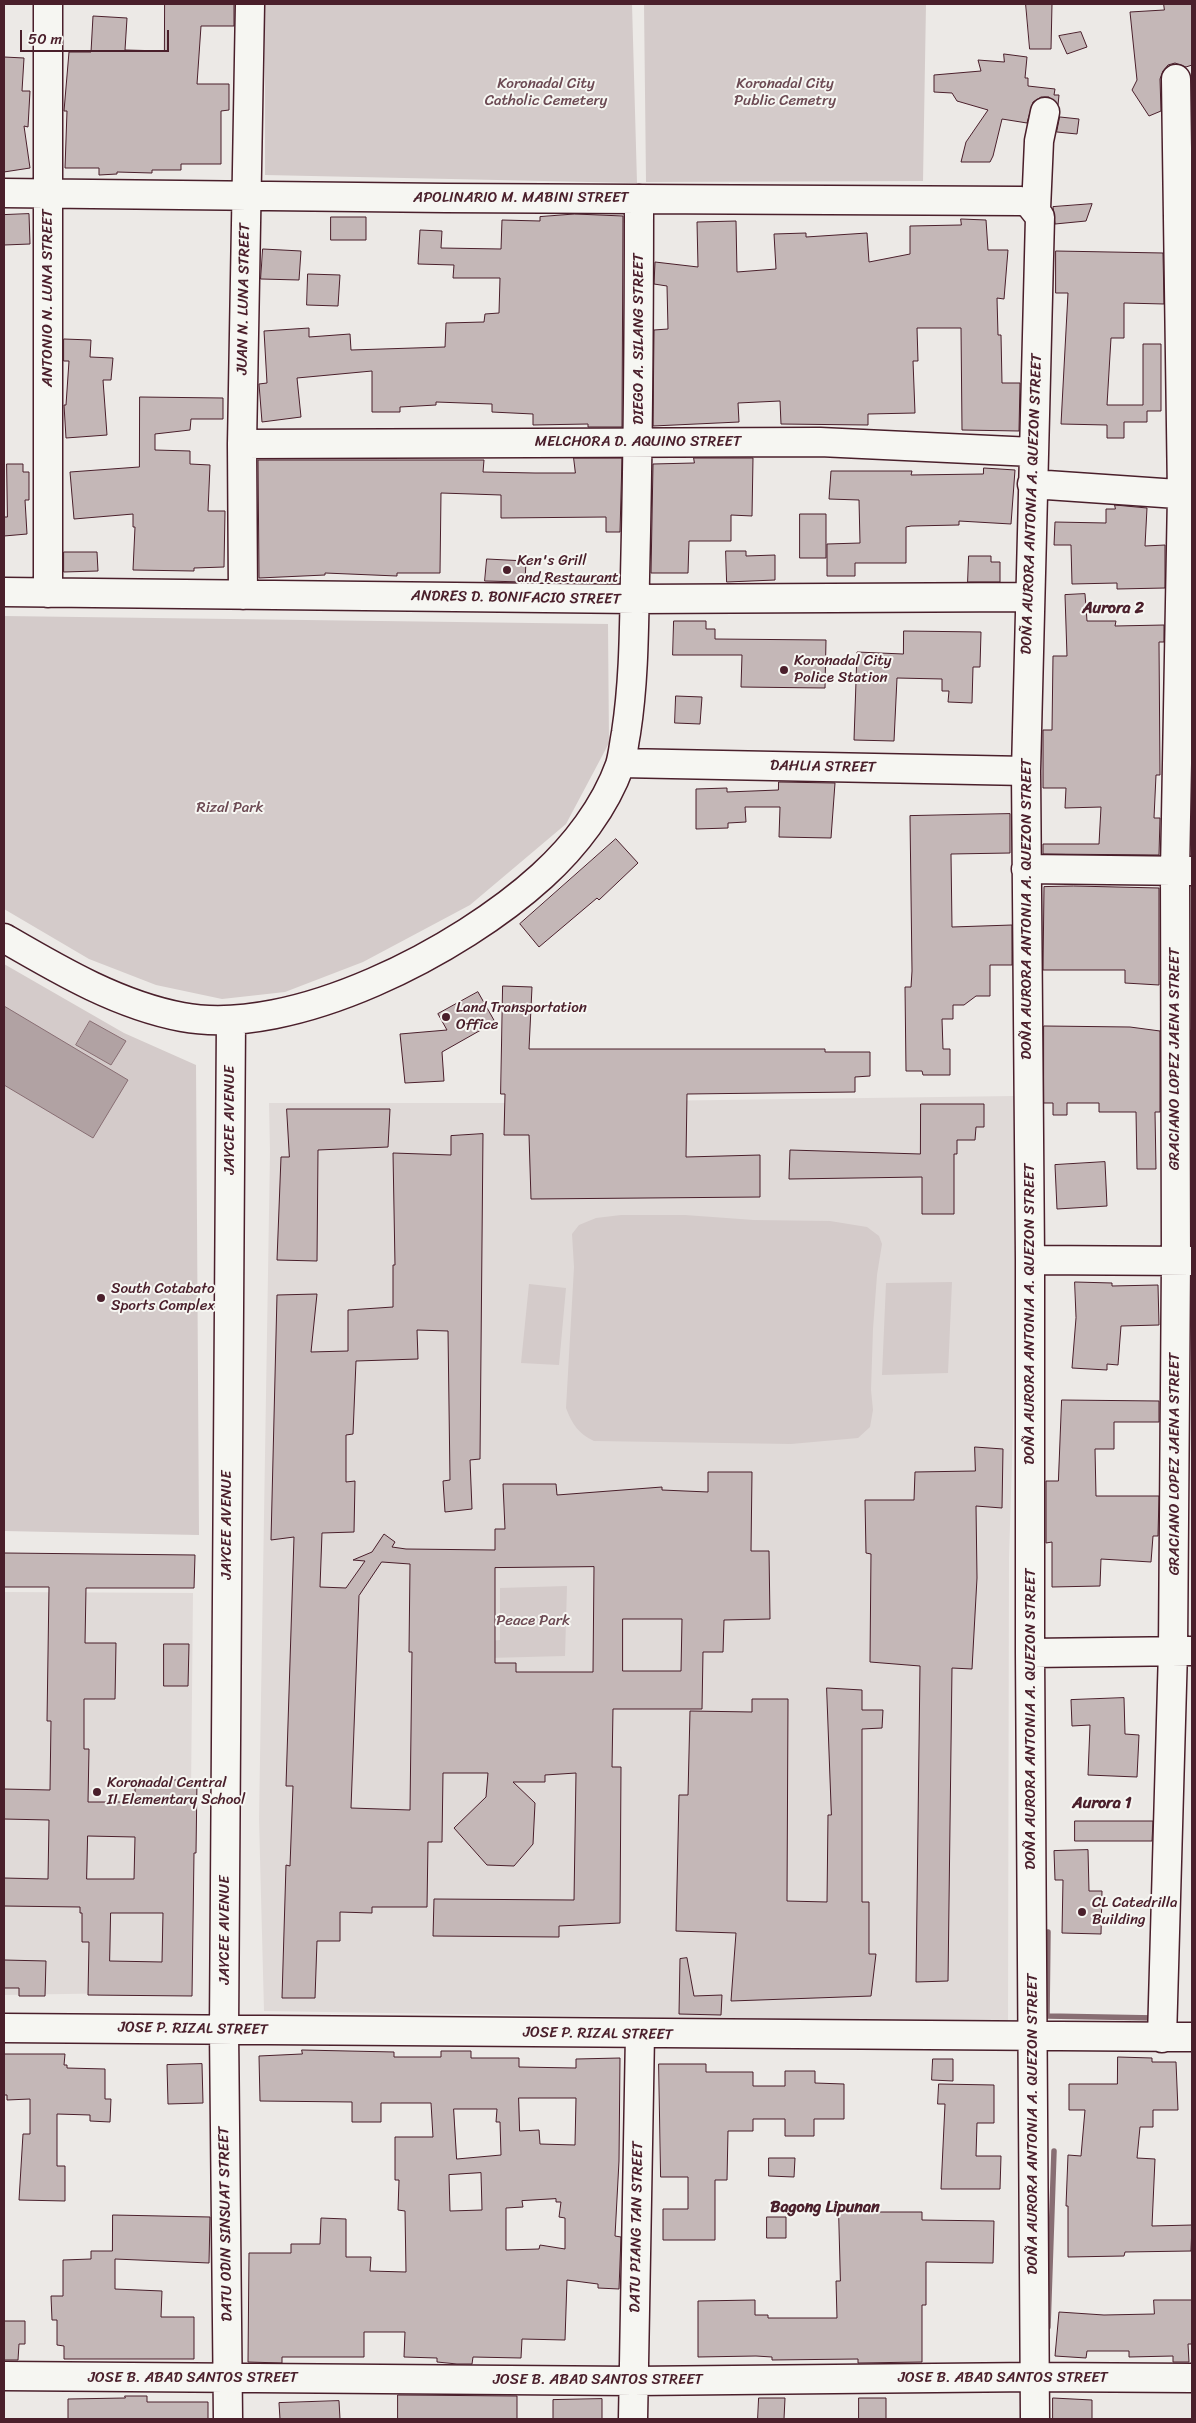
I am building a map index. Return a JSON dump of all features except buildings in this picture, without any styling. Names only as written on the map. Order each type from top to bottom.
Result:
[{"type":"street","name":"ANTONIO N. LUNA STREET","points":[[48,4],[48,593]]},
{"type":"street","name":"JUAN N. LUNA STREET","points":[[243,595],[242,444],[245,196],[250,4]]},
{"type":"street","name":"GRACIANO LOPEZ JAENA STREET","points":[[1162,2038],[1183,1651],[1183,871],[1187,495],[1176,79]]},
{"type":"street","name":"DOÑA AURORA ANTONIA A. QUEZON STREET","points":[[1035,2419],[1026,771],[1040,225],[1040,217],[1036,209],[1039,141],[1045,112]]},
{"type":"street","name":"APOLINARIO M. MABINI STREET","points":[[4,193],[1021,201],[1029,202],[1036,209]]},
{"type":"street","name":"DIEGO A. SILANG STREET","points":[[4,938],[83,981],[132,1003],[183,1017],[231,1020],[286,1012],[347,994],[417,961],[498,911],[543,876],[579,837],[604,801],[621,763],[630,705],[635,599],[638,441],[639,199]]},
{"type":"street","name":"MELCHORA D. AQUINO STREET","points":[[242,444],[638,441],[820,442],[1033,452]]},
{"type":"street","points":[[1032,484],[1187,495]]},
{"type":"street","name":"ANDRES D. BONIFACIO STREET","points":[[4,592],[635,599],[1029,598]]},
{"type":"street","name":"DAHLIA STREET","points":[[621,763],[1026,771]]},
{"type":"street","points":[[1026,869],[1183,871]]},
{"type":"street","name":"JAYCEE AVENUE","points":[[224,2030],[231,1020]]},
{"type":"street","points":[[1030,1260],[1184,1261]]},
{"type":"street","points":[[1030,1653],[1183,1651]]},
{"type":"street","name":"JOSE P. RIZAL STREET","points":[[4,2028],[1192,2038]]},
{"type":"street","name":"DATU ODIN SINSUAT STREET","points":[[224,2030],[228,2419]]},
{"type":"street","name":"DATU PIANG TAN STREET","points":[[633,2419],[640,2034]]},
{"type":"street","name":"JOSE B. ABAD SANTOS STREET","points":[[4,2376],[634,2381],[1035,2377],[1192,2378]]},
{"type":"shaded area","points":[[4,1006],[128,1080],[93,1138],[4,1085]]},
{"type":"shaded area","points":[[90,1021],[126,1041],[111,1065],[76,1045]]},
{"type":"shaded area","points":[[1014,1096],[1016,1330],[1009,1558],[1008,2023],[264,2011],[259,1819],[270,1152],[269,1103],[499,1103]]},
{"type":"shaded area","name":"Koronadal Central II Elementary School","points":[[4,1592],[193,1593],[189,1992],[4,1995]]},
{"type":"green space","name":"Koronadal City Catholic Cemetery","points":[[265,4],[632,4],[637,183],[265,175]]},
{"type":"green space","name":"Koronadal City Public Cemetry","points":[[644,4],[926,4],[923,181],[646,182]]},
{"type":"green space","name":"Rizal Park","points":[[4,616],[608,624],[609,743],[566,824],[470,905],[363,962],[285,992],[222,999],[156,985],[89,959],[4,909]]},
{"type":"green space","name":"South Cotabato Sports Complex","points":[[4,964],[124,1033],[196,1065],[199,1535],[4,1531]]},
{"type":"green space","points":[[621,1215],[685,1215],[754,1220],[830,1221],[867,1227],[879,1236],[882,1244],[877,1275],[873,1329],[871,1390],[873,1410],[870,1427],[858,1438],[791,1444],[594,1441],[580,1432],[566,1408],[574,1267],[572,1234],[579,1225],[596,1218]]},
{"type":"green space","points":[[952,1282],[948,1373],[882,1375],[886,1283]]},
{"type":"green space","points":[[529,1284],[566,1288],[559,1365],[521,1363]]},
{"type":"green space","name":"Peace Park","points":[[567,1586],[565,1656],[488,1658],[487,1641],[500,1640],[500,1588]]},
{"type":"waterway","points":[[1048,1932],[1047,2016],[1155,2018]]},
{"type":"waterway","points":[[1048,2327],[1054,2151]]},
{"type":"place","name":"Ken's Grill and Restaurant","points":[[507,570]]},
{"type":"place","name":"Koronadal City Police Station","points":[[784,670]]},
{"type":"place","name":"Land Transportation Office","points":[[446,1017]]},
{"type":"place","name":"South Cotabato Sports Complex","points":[[101,1298]]},
{"type":"place","name":"Koronadal Central II Elementary School","points":[[97,1792]]},
{"type":"place","name":"CL Catedrilla Building","points":[[1082,1912]]},
{"type":"district","name":"Aurora 2","points":[[1113,609]]},
{"type":"district","name":"Aurora 1","points":[[1102,1804]]},
{"type":"district","name":"Bagong Lipunan","points":[[825,2208]]}]
